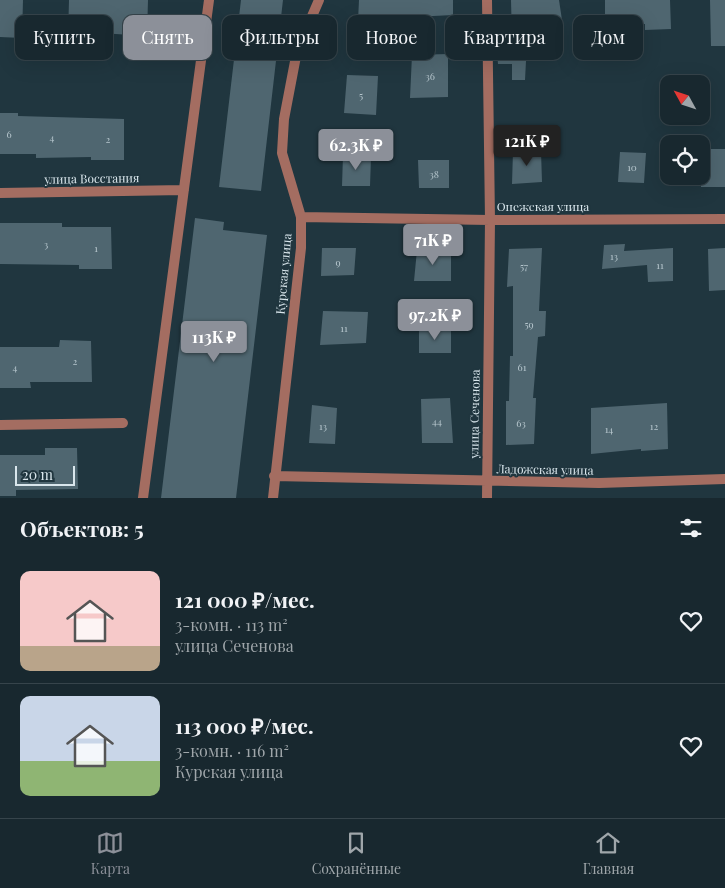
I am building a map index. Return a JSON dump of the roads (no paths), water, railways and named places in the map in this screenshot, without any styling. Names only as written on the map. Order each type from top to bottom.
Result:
[{"type":"street","points":[[143,498],[209,0]]},
{"type":"street","name":"Курская улица","points":[[273,498],[300,248],[301,217],[282,153],[284,119],[297,51],[319,0]]},
{"type":"street","name":"улица Сеченова","points":[[487,0],[490,220],[487,498]]},
{"type":"street","name":"улица Восстания","points":[[0,193],[184,190]]},
{"type":"street","name":"Онежская улица","points":[[301,217],[490,220],[725,219]]},
{"type":"street","points":[[0,425],[123,423]]},
{"type":"street","name":"Ладожская улица","points":[[274,476],[600,483],[725,479]]}]
